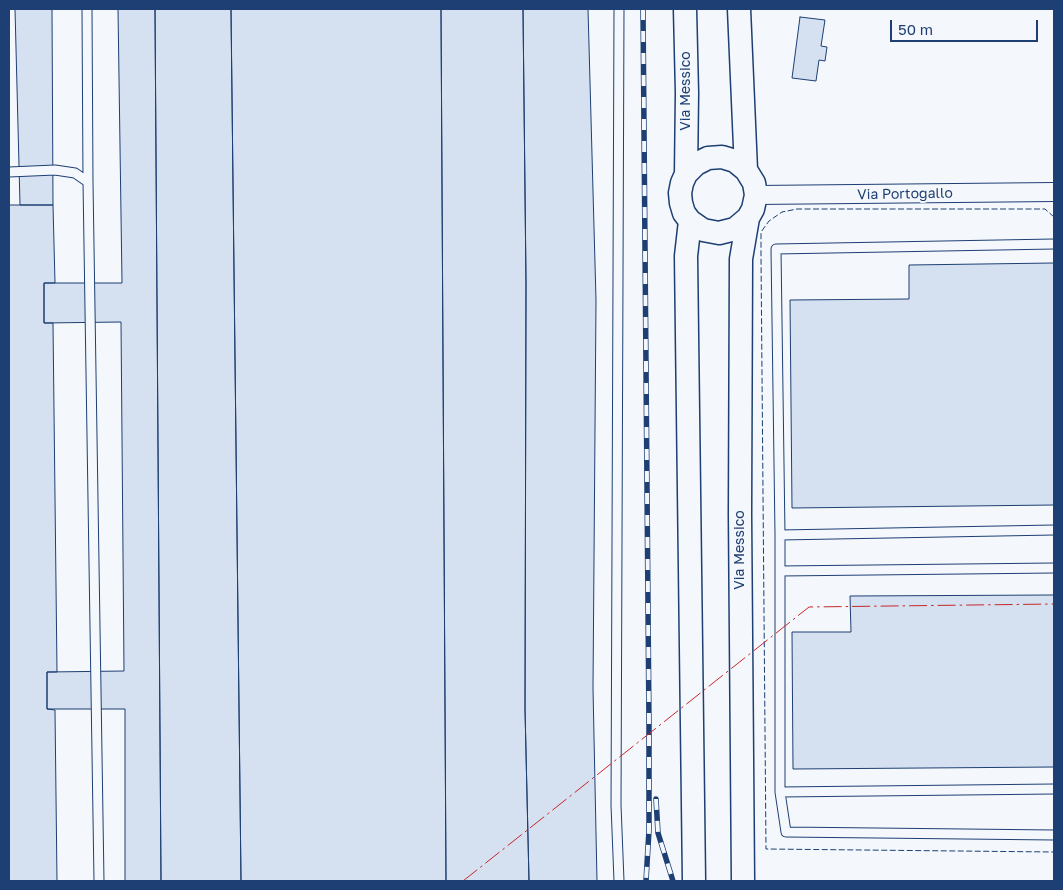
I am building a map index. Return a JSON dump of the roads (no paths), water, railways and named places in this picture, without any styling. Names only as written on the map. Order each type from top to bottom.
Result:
[{"type":"street","name":"Via Messico","points":[[685,9],[688,92],[686,174],[680,193],[684,213],[690,221],[686,256],[694,881]]},
{"type":"street","points":[[739,9],[746,170]]},
{"type":"street","points":[[686,174],[696,164],[708,158],[722,157],[735,161],[746,170],[754,183],[756,195]]},
{"type":"street","name":"Via Portogallo","points":[[756,195],[1054,192]]},
{"type":"street","name":"Via Messico","points":[[744,881],[740,524],[740,259],[748,218],[753,209],[756,195]]},
{"type":"street","points":[[690,221],[703,230],[719,233],[735,229],[748,218]]},
{"type":"lane","points":[[87,9],[99,881]]},
{"type":"lane","points":[[619,9],[616,785],[619,881]]},
{"type":"lane","points":[[9,172],[55,170],[75,173],[88,182]]},
{"type":"lane","points":[[1054,244],[776,249],[780,535],[780,792],[786,832],[1054,834]]},
{"type":"lane","points":[[780,535],[1054,530]]},
{"type":"lane","points":[[780,571],[1054,568]]},
{"type":"lane","points":[[780,792],[1054,789]]},
{"type":"railway","points":[[643,9],[649,724],[649,830],[646,881]]},
{"type":"railway","points":[[656,799],[658,833],[673,881]]}]
